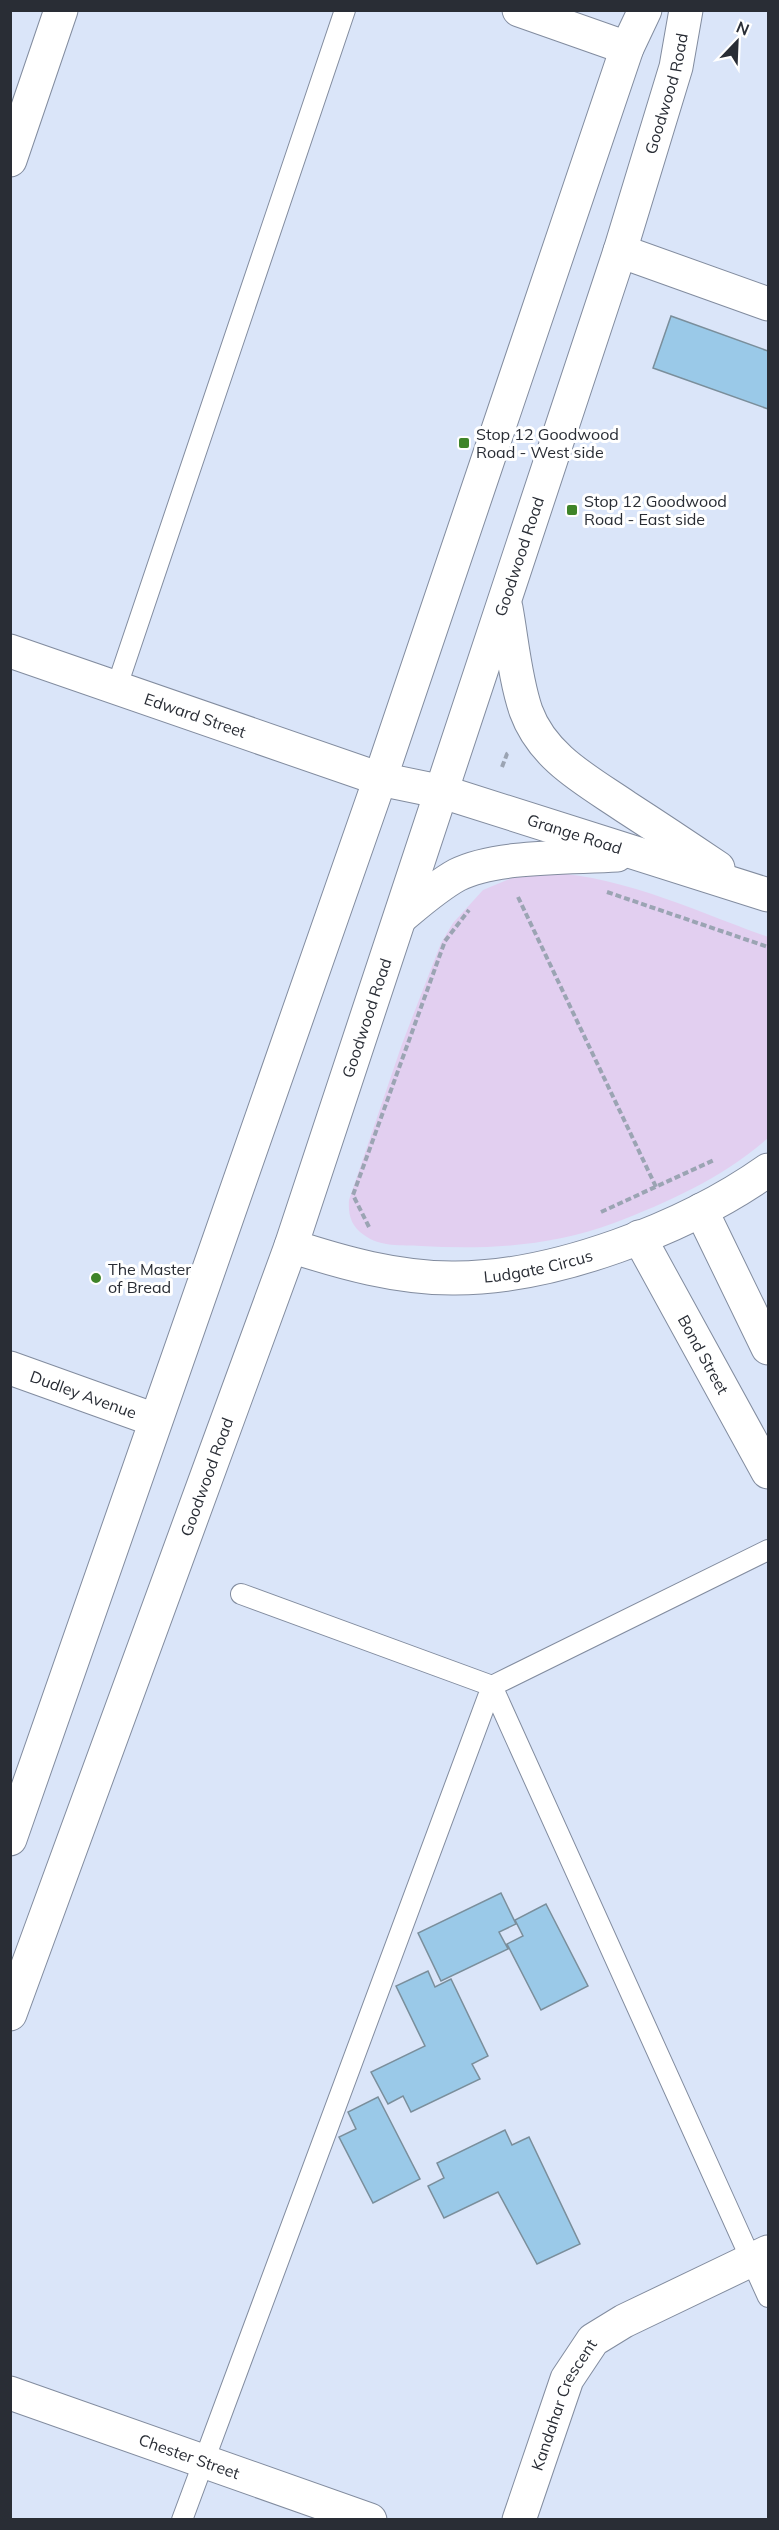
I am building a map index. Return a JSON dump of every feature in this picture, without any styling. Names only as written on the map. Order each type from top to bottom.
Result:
[{"type":"main road","points":[[10,160],[61,10]]},
{"type":"main road","points":[[519,10],[627,48]]},
{"type":"main road","points":[[10,1839],[380,779],[627,48],[645,10]]},
{"type":"main road","name":"Goodwood Road","points":[[11,2010],[291,1246],[506,603],[620,251],[676,66],[686,10]]},
{"type":"main road","points":[[620,251],[768,304]]},
{"type":"main road","points":[[506,603],[520,691],[527,713],[540,736],[560,760],[582,779],[759,892]]},
{"type":"main road","name":"Edward Street","points":[[10,651],[380,779]]},
{"type":"main road","name":"Grange Road","points":[[380,779],[443,792],[759,892]]},
{"type":"main road","points":[[401,917],[441,885],[459,874],[480,867],[508,862],[637,853]]},
{"type":"main road","name":"Ludgate Circus","points":[[291,1246],[338,1262],[391,1273],[452,1278],[519,1274],[576,1260],[639,1237],[701,1210],[749,1184],[768,1170]]},
{"type":"main road","points":[[701,1210],[768,1347]]},
{"type":"main road","name":"Bond Street","points":[[639,1237],[768,1472]]},
{"type":"main road","name":"Dudley Avenue","points":[[10,1368],[155,1420]]},
{"type":"main road","name":"Kandahar Crescent","points":[[519,2520],[567,2379],[593,2340],[624,2321],[760,2256]]},
{"type":"main road","name":"Chester Street","points":[[10,2392],[370,2520]]},
{"type":"lane","points":[[116,689],[345,10]]},
{"type":"lane","points":[[182,2520],[492,1686],[768,1550]]},
{"type":"lane","points":[[241,1594],[492,1686],[760,2256],[768,2297]]},
{"type":"path","points":[[597,889],[768,947]]},
{"type":"path","points":[[509,898],[530,895]]},
{"type":"path","points":[[519,897],[656,1187]]},
{"type":"path","points":[[369,1227],[353,1195],[445,941],[470,909]]},
{"type":"shaded area","points":[[526,872],[589,877],[619,884],[650,893],[768,937],[768,1138],[733,1165],[695,1187],[655,1206],[591,1231],[519,1245],[495,1247],[391,1245],[377,1242],[360,1232],[353,1224],[349,1211],[349,1200],[402,1044],[441,943],[453,923],[483,890]]},
{"type":"building","points":[[671,316],[768,351],[768,409],[653,368]]},
{"type":"building","points":[[501,1893],[516,1924],[499,1932],[508,1949],[441,1981],[418,1933]]},
{"type":"building","points":[[546,1904],[588,1986],[541,2010],[507,1944],[523,1936],[515,1920]]},
{"type":"building","points":[[428,1971],[435,1987],[451,1979],[488,2056],[472,2064],[480,2079],[411,2112],[403,2096],[388,2104],[371,2072],[425,2046],[396,1986]]},
{"type":"building","points":[[378,2097],[420,2179],[373,2203],[339,2137],[356,2129],[348,2112]]},
{"type":"building","points":[[505,2130],[512,2145],[529,2137],[580,2244],[537,2264],[498,2192],[444,2218],[428,2186],[444,2178],[437,2163]]},
{"type":"place","name":"Stop 12 Goodwood Road - West side","points":[[464,443]]},
{"type":"place","name":"Stop 12 Goodwood Road - East side","points":[[572,510]]},
{"type":"place","name":"The Master of Bread","points":[[96,1278]]}]
